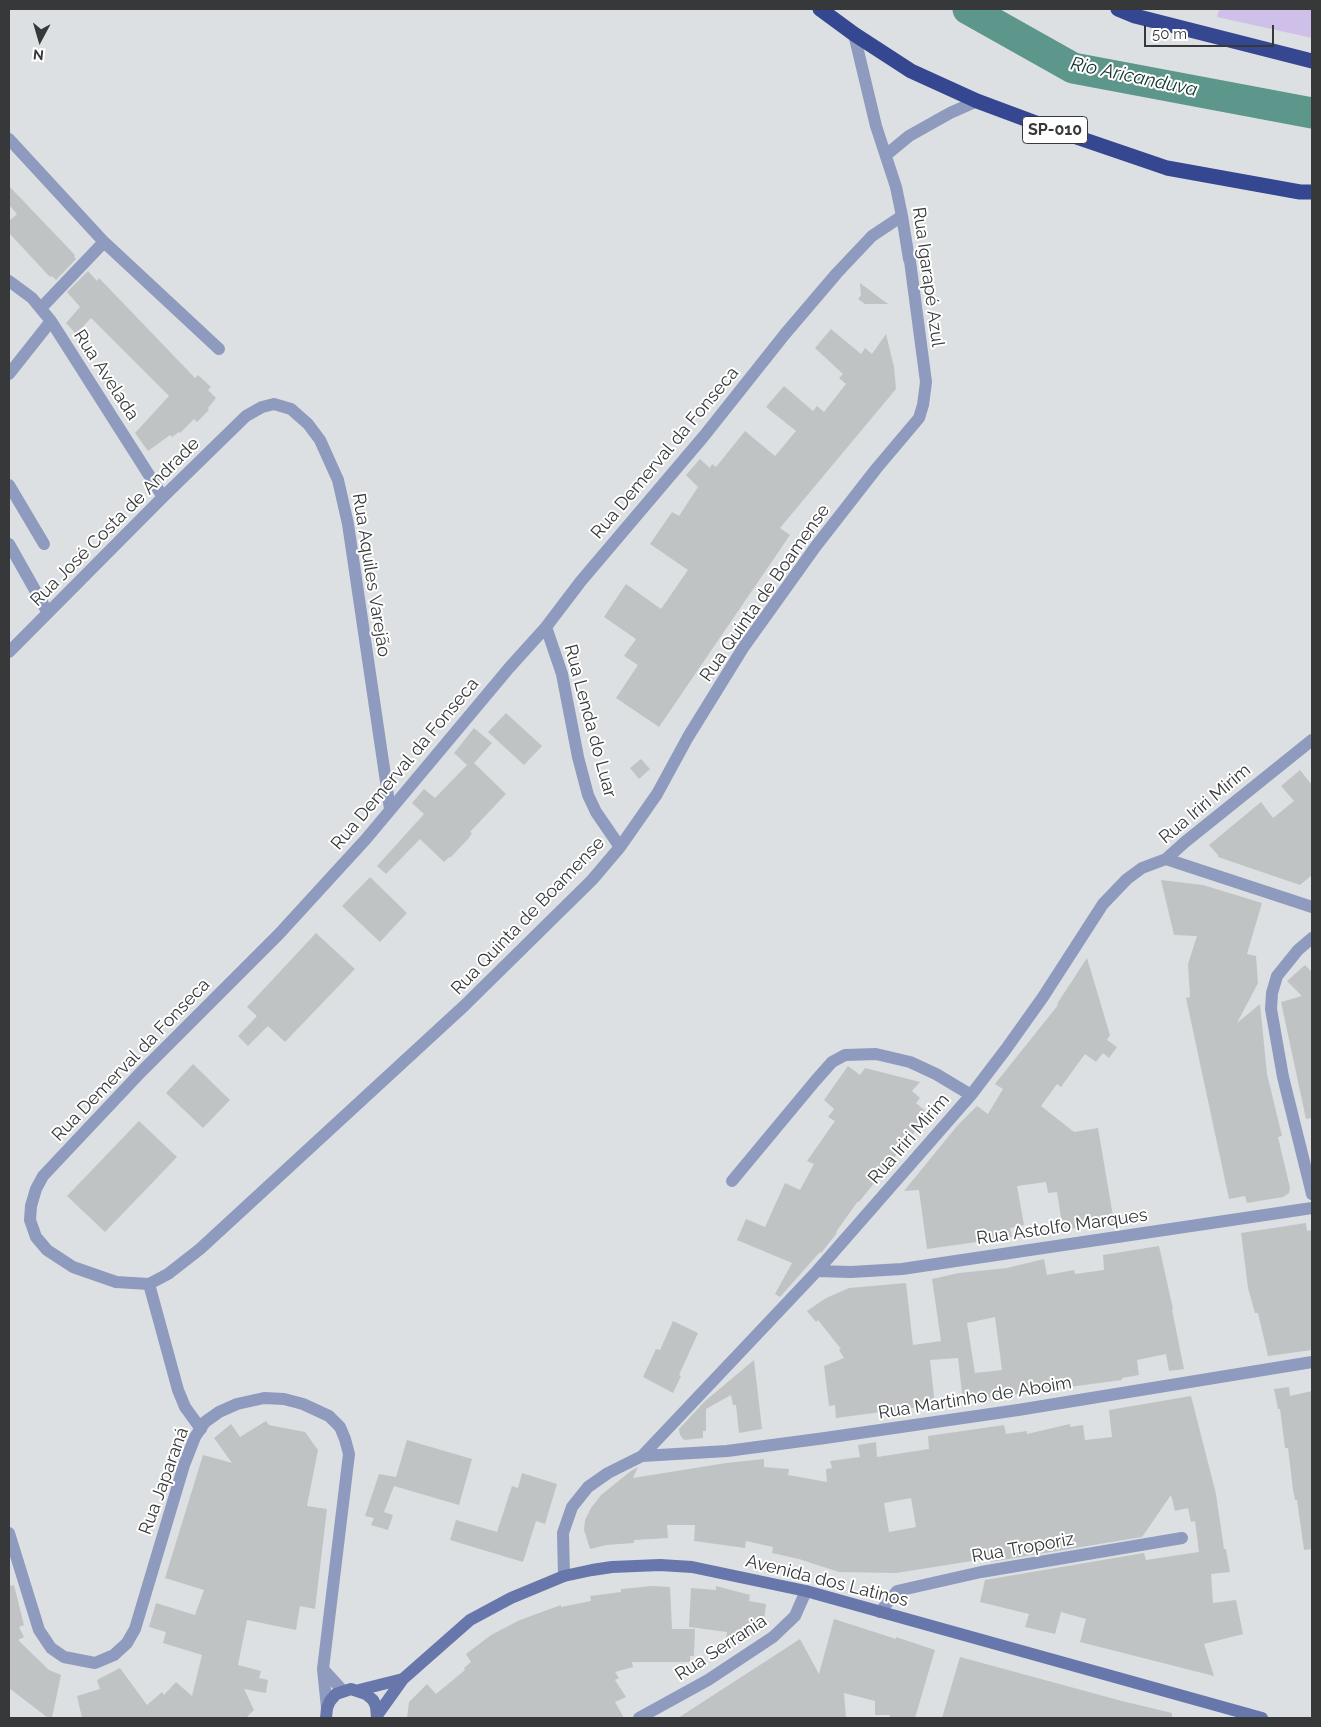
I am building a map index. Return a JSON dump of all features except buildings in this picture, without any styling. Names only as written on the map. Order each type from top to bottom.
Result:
[{"type":"highway","name":"SP-010","points":[[820,9],[854,34],[911,71],[977,101],[1044,126],[1166,168],[1300,192],[1312,192]]},
{"type":"highway","points":[[1118,9],[1135,16],[1312,61]]},
{"type":"main road","name":"Avenida dos Latinos","points":[[378,1716],[403,1679],[470,1620],[511,1598],[564,1576],[612,1567],[660,1565],[692,1567],[806,1591],[1262,1718]]},
{"type":"main road","name":"Avenida dos Latinos","points":[[343,1691],[350,1689],[359,1690],[403,1679]]},
{"type":"main road","name":"Avenida dos Latinos","points":[[359,1690],[373,1700],[378,1716]]},
{"type":"main road","points":[[326,1713],[330,1701],[336,1694],[343,1691]]},
{"type":"street","name":"Rua Igarapé Azul","points":[[854,34],[876,126],[896,187],[902,216],[910,260],[926,382],[923,405]]},
{"type":"street","points":[[886,155],[909,136],[950,113],[977,101]]},
{"type":"street","points":[[9,139],[104,242],[219,349]]},
{"type":"street","name":"Rua Demerval da Fonseca","points":[[149,1284],[116,1282],[73,1267],[47,1250],[36,1237],[30,1220],[31,1206],[36,1189],[43,1176],[141,1072],[279,934],[366,839],[546,626],[581,581],[704,436],[785,334],[837,273],[872,236],[902,216]]},
{"type":"street","points":[[41,308],[104,242]]},
{"type":"street","name":"Rua Avelada","points":[[9,281],[32,298],[51,320],[163,497]]},
{"type":"street","points":[[9,374],[51,320]]},
{"type":"street","name":"Rua Aquiles Varejão","points":[[246,416],[262,407],[274,404],[292,409],[308,424],[320,440],[338,480],[348,524],[390,810]]},
{"type":"street","name":"Rua Quinta de Boamense","points":[[149,1284],[168,1274],[200,1249],[387,1079],[592,880],[620,847],[657,794],[688,737],[743,648],[816,546],[876,469],[919,418],[923,405]]},
{"type":"street","name":"Rua José Costa de Andrade","points":[[9,652],[246,416]]},
{"type":"street","points":[[9,485],[44,544]]},
{"type":"street","points":[[9,544],[48,613]]},
{"type":"street","name":"Rua Lenda do Luar","points":[[546,626],[562,674],[578,757],[588,795],[596,812],[620,847]]},
{"type":"street","name":"Rua Iriri Mirim","points":[[564,1576],[563,1533],[572,1507],[588,1487],[608,1473],[642,1456],[817,1271],[971,1095],[1043,997],[1103,904],[1127,878],[1142,868],[1166,860],[1185,842],[1312,740]]},
{"type":"street","points":[[1166,860],[1312,907]]},
{"type":"street","points":[[1312,938],[1298,950],[1277,976],[1272,993],[1271,1009],[1283,1077],[1312,1194]]},
{"type":"street","points":[[732,1181],[832,1062],[845,1055],[876,1054],[910,1062],[936,1074],[971,1095]]},
{"type":"street","name":"Rua Astolfo Marques","points":[[817,1271],[851,1272],[902,1269],[1312,1208]]},
{"type":"street","points":[[149,1284],[178,1390],[185,1407],[200,1429]]},
{"type":"street","name":"Rua Martinho de Aboim","points":[[642,1456],[727,1451],[834,1437],[1018,1410],[1312,1362]]},
{"type":"street","name":"Rua Japaraná","points":[[9,1533],[38,1630],[52,1648],[64,1657],[81,1662],[96,1663],[114,1655],[127,1643],[135,1628],[184,1465],[195,1437],[205,1422],[219,1412],[237,1404],[264,1398],[284,1399],[303,1404],[329,1416],[340,1426],[348,1454],[323,1669],[326,1713]]},
{"type":"street","name":"Rua Troporiz","points":[[880,1612],[897,1591],[981,1572],[1182,1538]]},
{"type":"street","name":"Rua Serrania","points":[[639,1718],[708,1680],[773,1637],[795,1616],[806,1591]]},
{"type":"street","points":[[323,1669],[343,1691]]},
{"type":"shaded area","points":[[1219,9],[1312,9],[1312,38],[1217,17]]},
{"type":"waterway","name":"Rio Aricanduva","points":[[968,9],[1073,68],[1312,113]]}]
